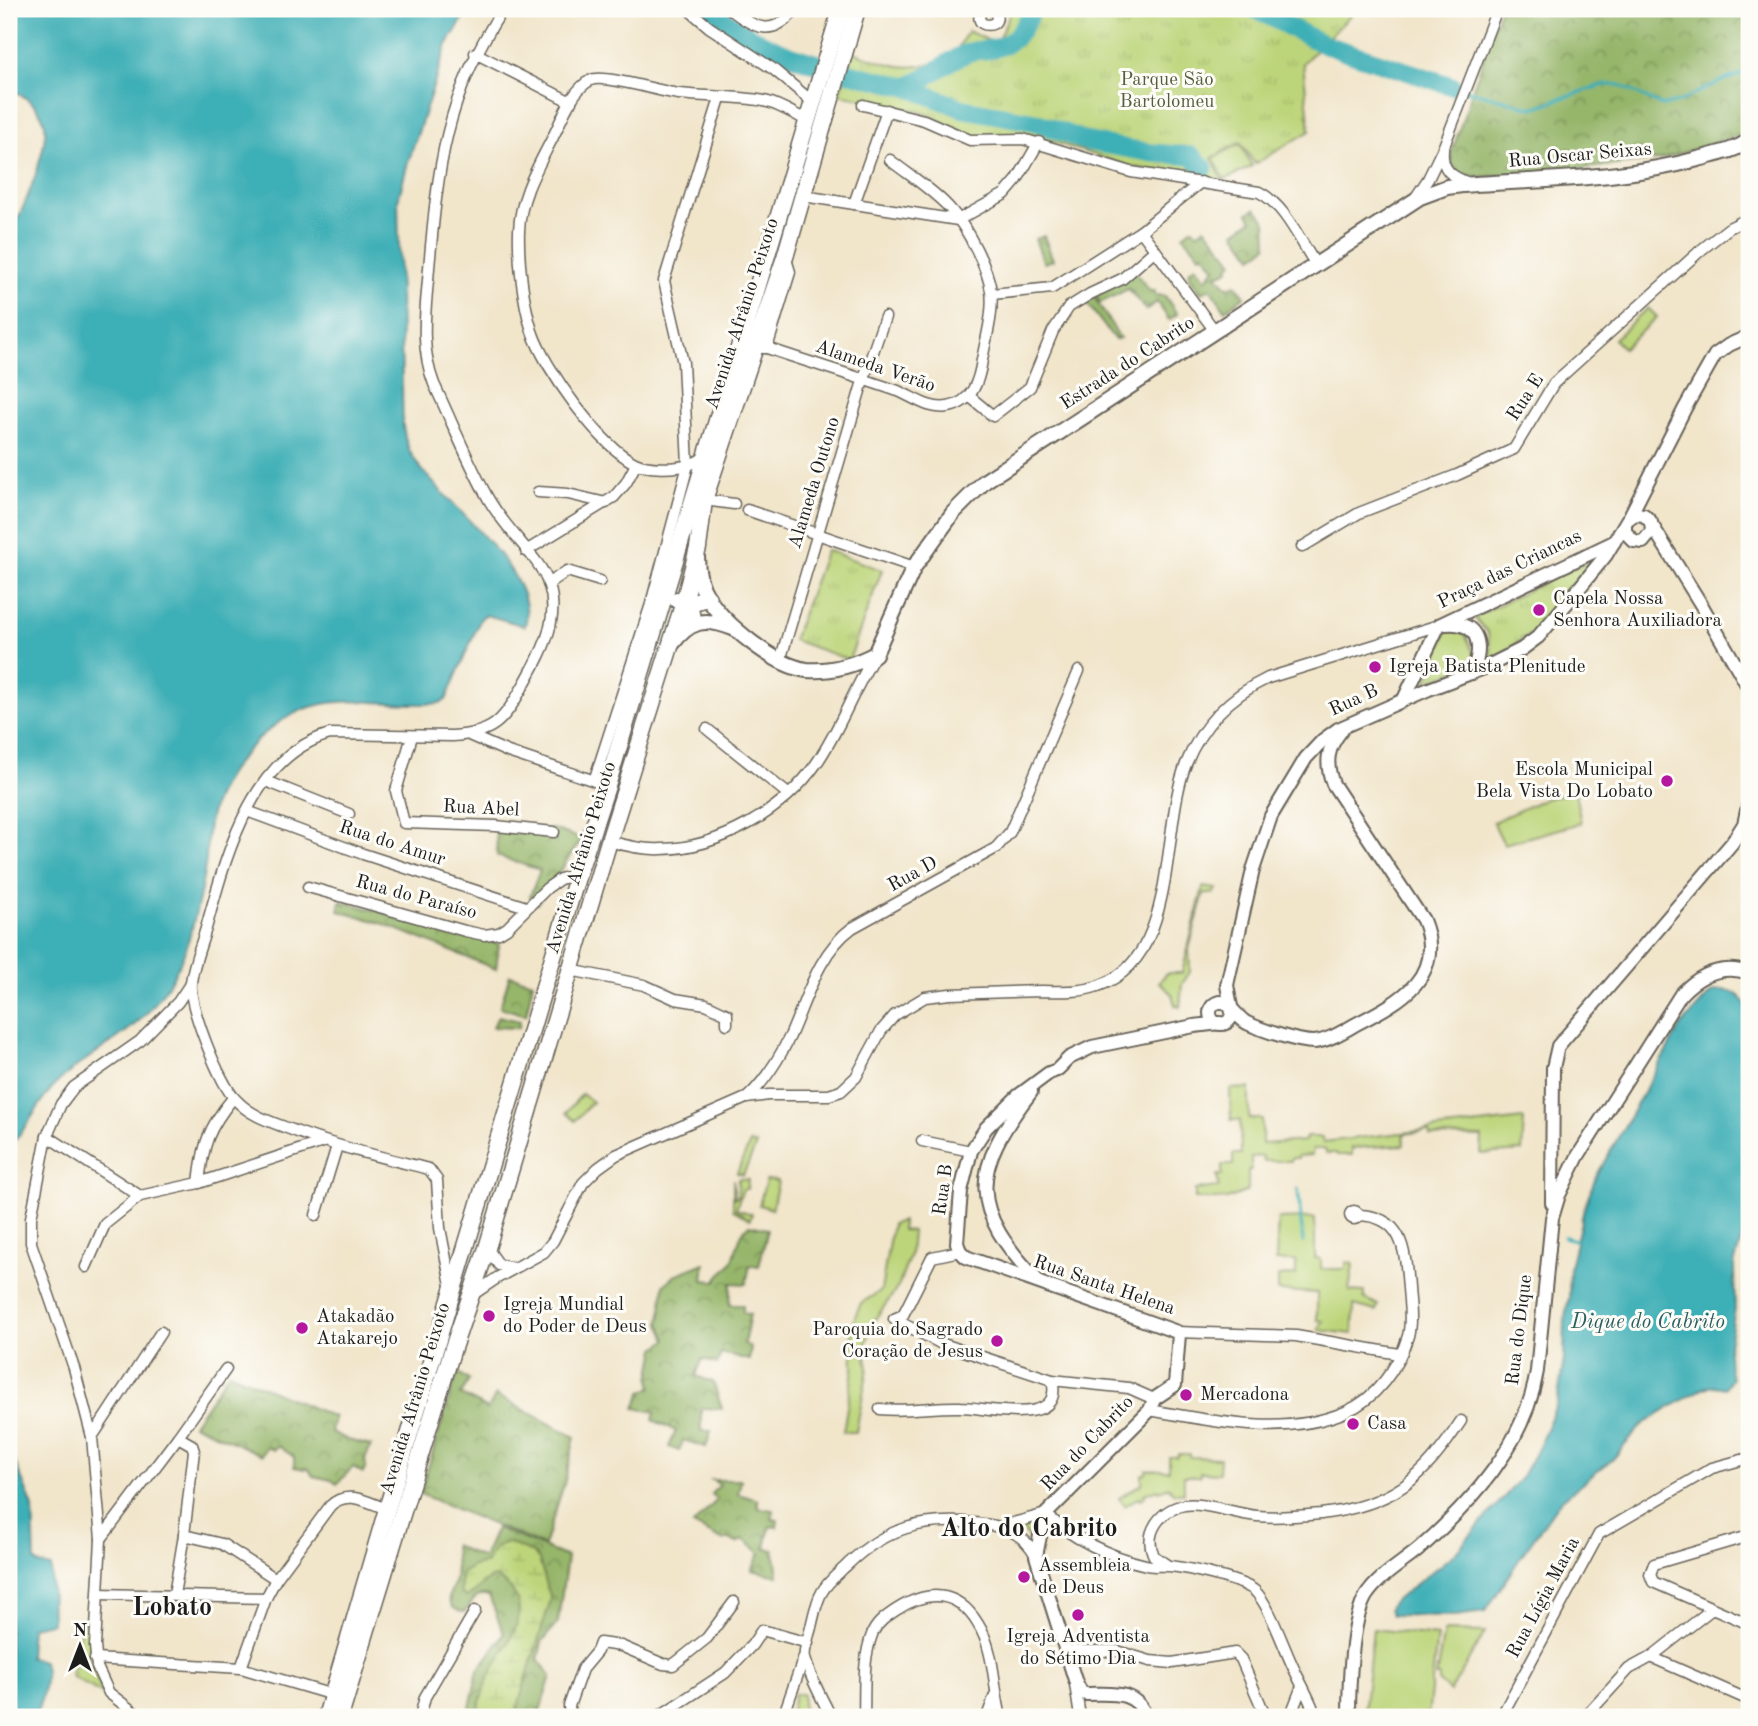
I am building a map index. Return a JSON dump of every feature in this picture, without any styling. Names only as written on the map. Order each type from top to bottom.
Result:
[{"type":"main road","name":"Avenida Afrânio Peixoto","points":[[340,1717],[487,1248],[609,841],[670,646],[687,603],[705,500],[762,348],[785,257],[833,98],[841,9]]},
{"type":"main road","name":"Avenida Afrânio Peixoto","points":[[327,1717],[578,874],[601,783],[664,597],[815,98],[840,39],[857,9]]},
{"type":"main road","name":"Rua Oscar Seixas","points":[[1413,201],[1447,187],[1582,178],[1668,167],[1731,150],[1749,141]]},
{"type":"main road","name":"Estrada do Cabrito","points":[[875,654],[914,567],[953,513],[985,481],[1413,201]]},
{"type":"main road","points":[[698,548],[699,576],[708,597],[734,628],[780,660],[794,667],[820,670],[857,663],[875,654]]},
{"type":"main road","points":[[664,597],[687,603],[708,597]]},
{"type":"main road","points":[[687,603],[693,624]]},
{"type":"main road","points":[[670,646],[682,630],[693,624],[708,622],[734,628]]},
{"type":"street","points":[[139,1717],[109,1693],[103,1685],[95,1659],[101,1539],[92,1437],[74,1368],[31,1242],[31,1218],[47,1136],[55,1115],[69,1093],[140,1041],[178,1002],[190,984],[224,868],[247,811],[266,780],[296,751],[327,734],[470,735],[491,729],[504,718],[547,644],[551,619],[548,584],[538,564],[508,530],[487,498],[434,384],[423,337],[442,154],[455,105],[475,53],[503,9]]},
{"type":"street","points":[[688,9],[709,27],[815,98]]},
{"type":"street","points":[[730,9],[757,27],[769,28],[782,23],[796,9]]},
{"type":"street","points":[[984,9],[979,19],[988,25],[994,23],[997,18],[993,9]]},
{"type":"street","name":"Estrada do Cabrito","points":[[1413,201],[1428,179],[1444,146],[1497,9]]},
{"type":"street","points":[[475,53],[571,102]]},
{"type":"street","points":[[707,456],[688,466],[646,467],[636,464],[623,456],[597,430],[555,378],[532,331],[525,303],[519,233],[521,209],[527,190],[571,102],[582,86],[599,78],[658,92],[768,102],[808,121]]},
{"type":"street","points":[[470,735],[508,752],[601,783],[688,466],[683,363],[664,281],[720,98]]},
{"type":"street","points":[[863,106],[925,120],[970,140],[1007,138],[1038,142],[1130,172],[1259,192],[1270,197],[1316,265]]},
{"type":"street","points":[[854,204],[887,110]]},
{"type":"street","points":[[803,197],[958,220],[1005,194],[1015,183],[1038,142]]},
{"type":"street","points":[[1444,146],[1443,160],[1447,170],[1454,177],[1473,184]]},
{"type":"street","points":[[890,160],[951,210],[985,271],[992,294],[979,379],[969,396],[993,416],[1031,387],[1052,331],[1069,307],[1122,279],[1155,250]]},
{"type":"street","points":[[992,294],[1052,288],[1141,232],[1201,182]]},
{"type":"street","name":"Rua E","points":[[1302,547],[1359,513],[1457,475],[1514,449],[1555,383],[1701,250],[1729,228],[1749,218]]},
{"type":"street","points":[[1141,232],[1215,331]]},
{"type":"street","name":"Alameda Outono","points":[[780,660],[863,381],[885,317]]},
{"type":"street","points":[[1672,557],[1658,547],[1615,541],[1646,489],[1685,408],[1715,355],[1749,336]]},
{"type":"street","name":"Alameda Verão","points":[[762,348],[898,391],[929,407],[946,408],[959,404],[969,396]]},
{"type":"street","points":[[526,551],[606,503],[624,487],[636,464]]},
{"type":"street","points":[[1636,542],[1650,536],[1652,524],[1646,489]]},
{"type":"street","points":[[538,492],[568,494],[606,503]]},
{"type":"street","points":[[705,500],[734,504]]},
{"type":"street","points":[[747,510],[914,567]]},
{"type":"street","points":[[1628,520],[1644,515],[1652,524],[1749,688]]},
{"type":"street","points":[[1628,520],[1627,536],[1636,542]]},
{"type":"street","name":"Praça das Criancas","points":[[1404,699],[1439,625],[1615,541]]},
{"type":"street","name":"Rua B","points":[[1231,1008],[1227,985],[1253,870],[1272,816],[1311,753],[1330,734],[1348,723],[1514,654],[1538,636],[1579,590],[1615,541]]},
{"type":"street","points":[[548,584],[567,571],[600,581]]},
{"type":"street","points":[[190,984],[209,1049],[224,1085],[245,1109],[261,1118],[324,1142],[429,1170],[434,1174],[437,1180],[440,1228],[453,1292],[461,1297],[470,1297],[548,1248],[583,1183],[607,1161],[639,1143],[746,1098],[769,1095],[829,1095],[841,1091],[856,1077],[890,1021],[902,1010],[925,997],[950,994],[1077,992],[1114,978],[1138,957],[1149,937],[1166,866],[1181,780],[1195,746],[1222,709],[1244,690],[1268,678],[1439,625],[1465,626],[1475,634],[1479,654],[1472,673]]},
{"type":"street","points":[[1415,633],[1425,635],[1428,649]]},
{"type":"street","name":"Estrada do Cabrito","points":[[609,841],[635,848],[661,849],[695,845],[733,832],[762,815],[788,794],[817,763],[875,654]]},
{"type":"street","name":"Rua D","points":[[746,1098],[765,1079],[780,1056],[819,969],[837,940],[852,928],[1003,842],[1015,822],[1079,671]]},
{"type":"street","points":[[1212,1007],[1220,1002],[1231,1008],[1244,1022],[1303,1040],[1322,1041],[1388,1008],[1419,982],[1428,961],[1429,941],[1423,920],[1329,775],[1327,766],[1331,747],[1348,723]]},
{"type":"street","points":[[707,729],[788,794]]},
{"type":"street","name":"Rua Abel","points":[[412,736],[396,791],[402,821],[406,824],[496,826],[554,832]]},
{"type":"street","points":[[266,780],[349,814]]},
{"type":"street","points":[[1552,1218],[1553,1068],[1558,1046],[1732,842],[1744,824],[1749,802]]},
{"type":"street","name":"Rua do Amur","points":[[247,811],[363,854],[526,907]]},
{"type":"street","name":"Rua do Paraíso","points":[[308,887],[492,935],[507,928],[526,907],[560,879],[578,874]]},
{"type":"street","name":"Rua do Dique","points":[[1350,1716],[1353,1649],[1360,1611],[1366,1597],[1378,1581],[1425,1544],[1469,1500],[1500,1462],[1519,1427],[1535,1381],[1552,1218],[1566,1178],[1681,994],[1705,974],[1725,969],[1748,972]]},
{"type":"street","points":[[570,970],[643,985],[675,999],[706,1004],[727,1014],[727,1024]]},
{"type":"street","points":[[1194,1026],[1212,1007],[1227,985]]},
{"type":"street","points":[[1212,1007],[1211,1017],[1222,1023],[1231,1018],[1231,1008]]},
{"type":"street","name":"Rua B","points":[[960,1251],[957,1243],[961,1191],[971,1151],[1000,1112],[1069,1058],[1092,1047],[1194,1026],[1244,1022]]},
{"type":"street","name":"Rua B","points":[[1040,1081],[990,1155],[986,1173],[986,1203],[989,1216],[1007,1247],[1041,1284]]},
{"type":"street","points":[[199,1183],[205,1139],[214,1122],[233,1098]]},
{"type":"street","points":[[988,1125],[1002,1135]]},
{"type":"street","points":[[47,1136],[139,1196]]},
{"type":"street","points":[[922,1141],[971,1151]]},
{"type":"street","points":[[86,1267],[105,1224],[139,1196],[199,1183],[324,1142]]},
{"type":"street","points":[[316,1215],[337,1146]]},
{"type":"street","points":[[1554,1148],[1578,1156]]},
{"type":"street","points":[[960,1251],[934,1256],[929,1261],[903,1315],[894,1319],[920,1334],[971,1354],[1052,1380],[1129,1388],[1152,1404],[1245,1425],[1307,1423],[1345,1412],[1368,1399],[1386,1378],[1408,1336],[1405,1255],[1400,1239],[1389,1223],[1373,1215],[1358,1215]]},
{"type":"street","points":[[487,1248],[499,1265],[514,1268]]},
{"type":"street","name":"Rua Santa Helena","points":[[960,1251],[966,1257],[1177,1332],[1296,1336],[1399,1354]]},
{"type":"street","points":[[92,1437],[161,1332]]},
{"type":"street","name":"Rua do Cabrito","points":[[783,1717],[823,1591],[854,1559],[887,1534],[906,1527],[938,1522],[1002,1526],[1046,1514],[1152,1404],[1176,1383],[1177,1332]]},
{"type":"street","points":[[101,1539],[226,1369]]},
{"type":"street","points":[[880,1409],[962,1407],[1030,1413],[1052,1399],[1055,1390],[1052,1380]]},
{"type":"street","points":[[1168,1566],[1154,1556],[1150,1537],[1156,1523],[1172,1509],[1194,1505],[1251,1516],[1283,1518],[1344,1511],[1375,1502],[1394,1494],[1416,1476],[1437,1454],[1461,1421]]},
{"type":"street","points":[[174,1595],[194,1451],[192,1445],[178,1437]]},
{"type":"street","name":"Rua Lígia Maria","points":[[1501,1717],[1599,1534],[1712,1468],[1749,1458]]},
{"type":"street","points":[[241,1668],[276,1578],[330,1506],[339,1499],[352,1496],[387,1509]]},
{"type":"street","points":[[1046,1514],[1057,1524],[1094,1546],[1146,1565],[1168,1566],[1234,1581],[1252,1589],[1265,1605],[1316,1717]]},
{"type":"street","name":"Rua do Cabrito","points":[[1037,1556],[1046,1514]]},
{"type":"street","points":[[1002,1526],[1023,1538],[1037,1556],[1067,1651],[1080,1717]]},
{"type":"street","points":[[184,1535],[222,1544],[276,1578]]},
{"type":"street","points":[[1749,1536],[1654,1564],[1650,1574],[1653,1582],[1749,1624]]},
{"type":"street","points":[[99,1594],[266,1598]]},
{"type":"street","points":[[864,1717],[865,1669],[874,1630],[888,1615],[920,1596],[945,1597],[960,1605],[975,1619],[988,1646],[1001,1717]]},
{"type":"street","points":[[570,1717],[569,1706],[582,1669],[600,1643],[621,1646],[663,1664],[673,1665],[707,1638],[734,1602]]},
{"type":"street","points":[[1586,1715],[1629,1669],[1651,1657],[1712,1609]]},
{"type":"street","points":[[420,1717],[425,1697],[475,1611]]},
{"type":"street","points":[[658,1717],[725,1673],[752,1645],[762,1630],[808,1643]]},
{"type":"street","points":[[1067,1651],[1117,1651],[1150,1661],[1172,1663],[1235,1653],[1241,1659],[1266,1717]]},
{"type":"street","points":[[804,1657],[831,1717]]},
{"type":"street","points":[[1651,1657],[1749,1700]]},
{"type":"street","points":[[95,1659],[241,1668],[333,1695]]},
{"type":"street","points":[[1074,1680],[1083,1694],[1118,1694],[1134,1699],[1146,1717]]},
{"type":"street","points":[[1290,1717],[1302,1686]]},
{"type":"street","points":[[987,1717],[995,1695]]},
{"type":"street","points":[[1586,1715],[1599,1717]]},
{"type":"green space","name":"Parque São Bartolomeu","points":[[1012,9],[1357,9],[1303,63],[1310,131],[1255,164],[1240,142],[1212,158],[1223,180],[1132,167],[1035,136],[974,137],[921,112],[839,94],[853,52],[901,66],[936,63],[952,58],[968,31],[996,44]]},
{"type":"green space","points":[[1500,9],[1749,9],[1749,132],[1659,160],[1553,172],[1481,177],[1461,174],[1452,165],[1451,154]]},
{"type":"green space","points":[[1240,144],[1252,166],[1225,180],[1213,158]]},
{"type":"green space","points":[[1256,208],[1266,222],[1267,246],[1253,257],[1235,232],[1252,220],[1248,213]]},
{"type":"green space","points":[[1205,227],[1233,262],[1228,267],[1229,270],[1217,275],[1228,288],[1236,284],[1245,296],[1225,310],[1210,288],[1201,293],[1189,276],[1190,270],[1196,266],[1206,279],[1215,268],[1183,235],[1192,228],[1197,233]]},
{"type":"green space","points":[[1044,236],[1053,260],[1044,263],[1035,239]]},
{"type":"green space","points":[[1134,271],[1150,291],[1155,291],[1155,295],[1165,296],[1177,314],[1169,320],[1157,302],[1146,310],[1128,289],[1100,303],[1095,294]]},
{"type":"green space","points":[[1094,297],[1120,338],[1115,340],[1086,302]]},
{"type":"green space","points":[[1648,308],[1657,317],[1623,348],[1614,339]]},
{"type":"green space","points":[[826,550],[882,570],[849,660],[793,640]]},
{"type":"green space","points":[[1596,557],[1554,611],[1532,632],[1503,653],[1426,683],[1447,631],[1457,630],[1465,634],[1476,658],[1491,652],[1488,633],[1474,617]]},
{"type":"green space","points":[[1575,792],[1581,823],[1504,844],[1493,822],[1544,799]]},
{"type":"green space","points":[[496,829],[553,829],[582,839],[537,904],[530,896],[540,870],[497,856]]},
{"type":"green space","points":[[1203,887],[1217,889],[1213,894],[1204,893],[1189,949],[1190,972],[1182,984],[1180,1007],[1175,1005],[1172,994],[1159,982],[1167,973],[1182,973]]},
{"type":"green space","points":[[341,901],[499,944],[496,969],[379,922],[339,911]]},
{"type":"green space","points":[[510,975],[533,982],[526,1015],[500,1007]]},
{"type":"green space","points":[[498,1016],[520,1021],[519,1028],[493,1027]]},
{"type":"green space","points":[[1249,1088],[1249,1119],[1262,1119],[1262,1144],[1305,1141],[1306,1137],[1322,1137],[1323,1142],[1524,1119],[1522,1151],[1481,1154],[1482,1137],[1430,1136],[1429,1131],[1404,1134],[1404,1145],[1352,1148],[1352,1155],[1337,1155],[1326,1153],[1326,1149],[1313,1149],[1312,1155],[1291,1158],[1291,1161],[1263,1161],[1263,1156],[1251,1157],[1248,1191],[1227,1199],[1195,1199],[1195,1190],[1219,1187],[1217,1175],[1222,1175],[1222,1165],[1233,1165],[1233,1154],[1241,1154],[1240,1120],[1231,1120],[1230,1089]]},
{"type":"green space","points":[[582,1094],[592,1102],[575,1121],[566,1113]]},
{"type":"green space","points":[[750,1143],[756,1145],[743,1175],[737,1173]]},
{"type":"green space","points":[[733,1179],[735,1198],[738,1197],[738,1179],[748,1179],[747,1189],[743,1189],[736,1209],[752,1214],[750,1219],[733,1210]]},
{"type":"green space","points":[[766,1180],[778,1181],[772,1209],[759,1205]]},
{"type":"green space","points":[[1315,1218],[1315,1258],[1321,1259],[1321,1269],[1346,1269],[1346,1262],[1353,1264],[1349,1291],[1364,1292],[1364,1298],[1378,1305],[1376,1311],[1354,1305],[1353,1334],[1318,1330],[1323,1321],[1317,1320],[1317,1293],[1278,1291],[1278,1276],[1296,1275],[1296,1261],[1276,1261],[1278,1219]]},
{"type":"green space","points":[[902,1221],[902,1230],[912,1231],[910,1255],[898,1287],[876,1318],[867,1340],[865,1349],[868,1368],[856,1432],[843,1432],[853,1370],[852,1331],[856,1314],[861,1303],[881,1291],[892,1224]]},
{"type":"green space","points":[[749,1225],[768,1229],[759,1266],[750,1265],[746,1284],[731,1283],[730,1305],[743,1305],[743,1313],[750,1314],[744,1344],[751,1347],[749,1360],[721,1353],[717,1364],[702,1359],[696,1376],[713,1382],[722,1409],[701,1408],[701,1431],[711,1431],[706,1447],[683,1440],[679,1451],[669,1447],[676,1431],[653,1420],[655,1412],[635,1408],[642,1392],[652,1387],[650,1379],[656,1348],[667,1340],[660,1323],[664,1285],[677,1274],[705,1263],[703,1280],[716,1281],[730,1265],[742,1234]]},
{"type":"green space","points":[[229,1372],[334,1417],[331,1432],[371,1446],[363,1473],[353,1467],[337,1484],[313,1476],[308,1468],[294,1467],[294,1457],[278,1446],[274,1450],[267,1447],[262,1455],[193,1424]]},
{"type":"green space","points":[[457,1373],[469,1380],[461,1395],[488,1409],[496,1395],[575,1437],[564,1484],[544,1546],[420,1494]]},
{"type":"green space","points":[[1178,1454],[1220,1458],[1219,1473],[1200,1472],[1200,1476],[1184,1476],[1184,1493],[1174,1493],[1169,1487],[1159,1491],[1158,1489],[1125,1506],[1119,1498],[1142,1484],[1142,1474],[1146,1474],[1146,1470],[1169,1470],[1169,1457],[1177,1457]]},
{"type":"green space","points":[[712,1480],[741,1480],[738,1494],[758,1500],[758,1508],[773,1510],[772,1519],[778,1520],[777,1527],[770,1526],[765,1548],[774,1550],[778,1576],[752,1570],[760,1553],[743,1539],[737,1543],[727,1538],[724,1541],[693,1525],[717,1500],[711,1494],[720,1485]]},
{"type":"green space","points":[[1042,1519],[1033,1542],[1021,1530],[1013,1527]]},
{"type":"green space","points":[[496,1528],[567,1557],[558,1622],[542,1642],[538,1659],[551,1676],[538,1717],[468,1717],[478,1670],[504,1634],[489,1596],[480,1595],[464,1612],[451,1605],[449,1597],[456,1571],[454,1545],[483,1558]]},
{"type":"green space","points":[[506,1542],[533,1553],[539,1560],[551,1599],[516,1717],[476,1717],[485,1685],[517,1624],[519,1611],[517,1599],[510,1588],[496,1577],[487,1580],[466,1597],[461,1593],[461,1574],[473,1566],[486,1563],[495,1548]]},
{"type":"green space","points":[[92,1622],[89,1663],[104,1695],[71,1676],[81,1623]]},
{"type":"green space","points":[[1373,1629],[1437,1636],[1428,1717],[1364,1714]]},
{"type":"green space","points":[[1444,1631],[1485,1632],[1450,1692],[1439,1682],[1439,1676],[1436,1676]]},
{"type":"green space","points":[[794,1694],[803,1694],[803,1716],[790,1717]]},
{"type":"water","points":[[9,9],[469,9],[447,45],[398,200],[403,426],[413,457],[503,560],[518,582],[526,605],[525,626],[486,615],[481,618],[446,700],[424,704],[345,702],[314,706],[279,722],[248,749],[224,782],[216,800],[209,823],[206,860],[196,913],[189,940],[171,980],[140,1020],[53,1087],[9,1146],[9,233],[21,211],[40,161],[45,131],[44,121],[34,105],[9,88]]},
{"type":"water","name":"Dique do Cabrito","points":[[1721,990],[1738,995],[1749,1008],[1749,1212],[1734,1265],[1735,1309],[1728,1351],[1732,1378],[1725,1388],[1703,1388],[1643,1424],[1613,1459],[1561,1500],[1485,1612],[1455,1616],[1392,1615],[1389,1609],[1391,1604],[1454,1554],[1521,1478],[1540,1444],[1557,1403],[1564,1359],[1570,1267],[1585,1205],[1596,1177],[1680,1027],[1712,992]]},
{"type":"water","points":[[9,1447],[33,1507],[35,1561],[51,1567],[52,1623],[31,1627],[29,1657],[43,1661],[45,1676],[44,1690],[35,1717],[9,1717]]},
{"type":"waterway","points":[[712,9],[733,26],[779,51],[830,68],[907,87],[968,53],[1010,42],[1025,25],[1032,9]]},
{"type":"waterway","points":[[1255,9],[1323,44],[1452,86]]},
{"type":"waterway","points":[[1452,86],[1533,108],[1604,85],[1620,85],[1662,106],[1681,101],[1749,71]]},
{"type":"waterway","points":[[907,87],[964,109],[1036,122],[1085,141],[1152,153],[1192,156],[1204,168]]},
{"type":"waterway","points":[[1298,1189],[1303,1242]]},
{"type":"waterway","points":[[1564,1237],[1575,1240]]},
{"type":"waterway","points":[[1741,1391],[1749,1397]]},
{"type":"place","name":"Capela Nossa Senhora Auxiliadora","points":[[1539,610]]},
{"type":"place","name":"Igreja Batista Plenitude","points":[[1375,667]]},
{"type":"place","name":"Escola Municipal Bela Vista Do Lobato","points":[[1667,781]]},
{"type":"place","name":"Igreja Mundial do Poder de Deus","points":[[489,1316]]},
{"type":"place","name":"Atakadão Atakarejo","points":[[302,1328]]},
{"type":"place","name":"Paroquia do Sagrado Coração de Jesus","points":[[997,1341]]},
{"type":"place","name":"Mercadona","points":[[1186,1395]]},
{"type":"place","name":"Casa","points":[[1353,1424]]},
{"type":"place","name":"Assembleia de Deus","points":[[1024,1577]]},
{"type":"place","name":"Igreja Adventista do Sétimo Dia","points":[[1078,1615]]},
{"type":"district","name":"Alto do Cabrito","points":[[1029,1529]]},
{"type":"district","name":"Lobato","points":[[172,1608]]}]
